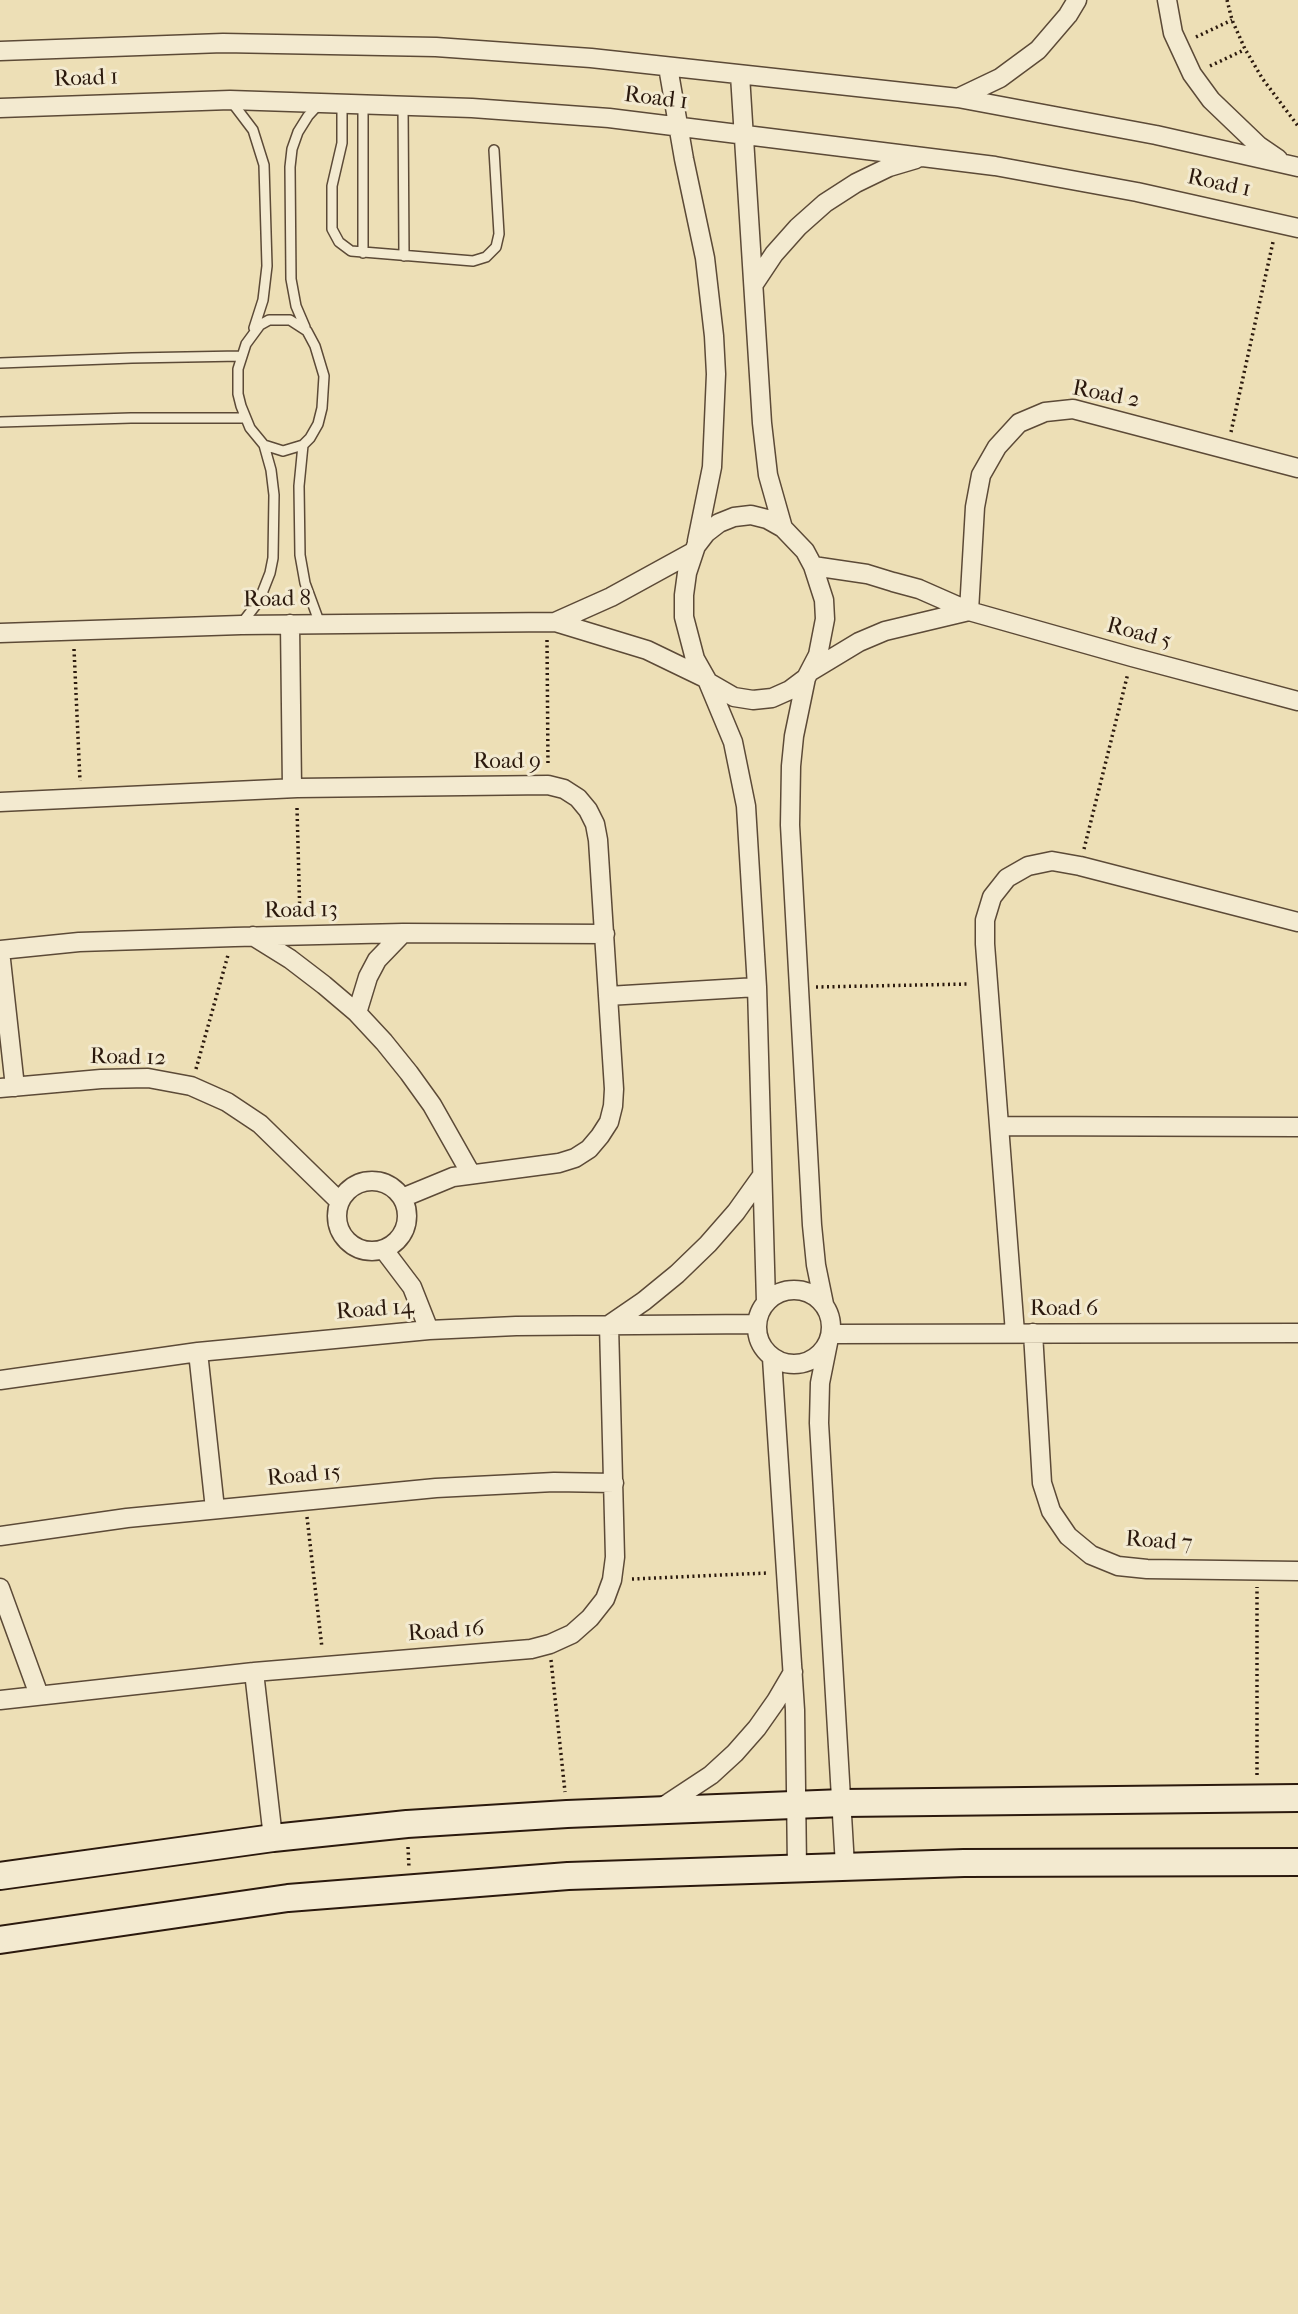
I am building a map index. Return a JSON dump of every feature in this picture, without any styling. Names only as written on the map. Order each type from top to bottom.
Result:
[{"type":"street","points":[[958,98],[1000,78],[1038,50],[1068,15],[1077,0]]},
{"type":"street","points":[[1167,0],[1178,45],[1192,74],[1211,100],[1259,146],[1292,166]]},
{"type":"street","name":"Road 1","points":[[0,51],[170,43],[514,51],[958,98],[1129,130],[1292,166]]},
{"type":"street","points":[[668,67],[677,125],[705,258],[715,361],[712,467],[687,573],[684,617],[695,659],[707,680],[733,743],[744,795],[757,987],[766,1302]]},
{"type":"street","points":[[740,75],[764,449],[768,475],[783,527]]},
{"type":"street","name":"Road 1","points":[[0,108],[230,100],[540,112],[677,125],[923,156],[1137,191],[1298,228]]},
{"type":"street","points":[[754,284],[774,254],[798,226],[825,203],[856,183],[889,167],[923,156]]},
{"type":"street","name":"Road 2","points":[[969,611],[975,508],[981,475],[996,447],[1019,423],[1045,412],[1073,409],[1298,468]]},
{"type":"street","points":[[694,549],[712,528],[734,517],[751,515],[767,519],[783,527],[805,551],[824,600],[825,619],[821,646],[808,675],[794,736],[790,796],[812,1225],[816,1265],[831,1323],[820,1383],[819,1423],[845,1867]]},
{"type":"street","name":"Road 8","points":[[551,622],[611,597],[694,549]]},
{"type":"street","name":"Road 5","points":[[813,566],[867,575],[919,589],[969,611],[1298,701]]},
{"type":"street","name":"Road 5","points":[[808,675],[859,642],[885,631],[969,611]]},
{"type":"street","name":"Road 8","points":[[0,633],[290,624],[551,622],[647,650],[707,680]]},
{"type":"street","points":[[290,624],[295,788]]},
{"type":"street","points":[[707,680],[734,696],[753,700],[772,698],[790,690],[808,675]]},
{"type":"street","name":"Road 9","points":[[0,802],[295,788],[548,785],[564,789],[578,798],[596,824],[605,934],[613,1097],[609,1122],[589,1149],[575,1158],[559,1163],[471,1174],[435,1183],[402,1198]]},
{"type":"street","name":"Road 7","points":[[1297,920],[1052,861],[1028,866],[1007,878],[992,897],[985,920],[999,1126],[1042,1483],[1051,1511],[1068,1536],[1091,1555],[1118,1566],[1147,1569],[1298,1571]]},
{"type":"street","points":[[357,1013],[361,995],[377,960],[403,933]]},
{"type":"street","name":"Road 13","points":[[0,951],[79,942],[253,936],[403,933],[605,934]]},
{"type":"street","points":[[253,936],[324,985],[357,1013],[409,1073],[432,1105],[471,1174]]},
{"type":"street","points":[[0,951],[7,1087]]},
{"type":"street","points":[[608,996],[757,987]]},
{"type":"street","name":"Road 12","points":[[7,1087],[148,1078],[191,1086],[228,1102],[261,1124],[340,1201]]},
{"type":"street","points":[[999,1126],[1298,1127]]},
{"type":"street","points":[[609,1325],[644,1301],[693,1259],[736,1212],[761,1177]]},
{"type":"street","points":[[364,1182],[386,1184],[402,1198],[407,1210],[407,1222],[395,1243],[384,1250],[360,1250],[342,1235],[336,1212],[340,1201],[354,1185],[364,1182]]},
{"type":"street","points":[[384,1250],[412,1287],[429,1331]]},
{"type":"street","points":[[824,1304],[800,1290],[782,1291],[766,1302],[759,1312],[756,1324],[760,1343],[772,1358],[790,1364],[808,1362],[817,1357],[830,1338]]},
{"type":"street","name":"Road 14","points":[[0,1380],[198,1352],[429,1331],[516,1326],[756,1324]]},
{"type":"street","name":"Road 16","points":[[0,1700],[254,1672],[521,1650],[550,1644],[572,1633],[590,1618],[605,1599],[612,1580],[615,1557],[609,1325]]},
{"type":"street","name":"Road 6","points":[[830,1338],[1024,1333],[1298,1332]]},
{"type":"street","points":[[198,1352],[215,1509]]},
{"type":"street","points":[[772,1358],[793,1672],[797,1868]]},
{"type":"street","name":"Road 15","points":[[0,1536],[74,1524],[215,1509],[495,1484],[614,1482]]},
{"type":"street","points":[[0,1588],[39,1695]]},
{"type":"street","points":[[254,1672],[273,1838]]},
{"type":"street","points":[[655,1811],[684,1794],[735,1753],[770,1710],[793,1672]]},
{"type":"street","points":[[0,1876],[273,1838],[407,1824],[567,1814],[843,1803],[1298,1798]]},
{"type":"street","points":[[0,1940],[288,1898],[568,1876],[964,1863],[1298,1862]]},
{"type":"lane","points":[[230,100],[253,130],[264,165],[266,274],[263,300],[241,356],[237,381],[245,418],[264,445],[274,495],[273,558],[270,573],[259,601],[241,625]]},
{"type":"lane","points":[[264,445],[284,451],[303,445],[318,424],[324,392],[321,360],[301,319],[293,292],[290,167],[298,132],[320,103]]},
{"type":"lane","points":[[342,103],[342,143],[332,186],[332,229],[340,242],[351,251],[473,261],[486,257],[496,247],[499,234],[494,150]]},
{"type":"lane","points":[[363,104],[363,253]]},
{"type":"lane","points":[[403,105],[404,256]]},
{"type":"lane","points":[[252,333],[260,325],[279,319],[290,320],[307,331]]},
{"type":"lane","points":[[0,363],[241,356]]},
{"type":"lane","points":[[0,422],[245,418]]},
{"type":"lane","points":[[303,445],[299,486],[300,555],[305,583],[320,624]]},
{"type":"path","points":[[1227,0],[1244,49],[1298,126]]},
{"type":"path","points":[[1178,45],[1232,20]]},
{"type":"path","points":[[1192,74],[1244,49]]},
{"type":"path","points":[[1227,449],[1278,222]]},
{"type":"path","points":[[548,785],[551,622]]},
{"type":"path","points":[[74,629],[81,798]]},
{"type":"path","points":[[1080,866],[1132,657]]},
{"type":"path","points":[[295,788],[300,935]]},
{"type":"path","points":[[191,1086],[234,937]]},
{"type":"path","points":[[799,987],[989,984]]},
{"type":"path","points":[[306,1501],[324,1666]]},
{"type":"path","points":[[1257,1570],[1257,1798]]},
{"type":"path","points":[[612,1580],[788,1572]]},
{"type":"path","points":[[550,1644],[567,1814]]},
{"type":"path","points":[[407,1824],[410,1887]]}]
